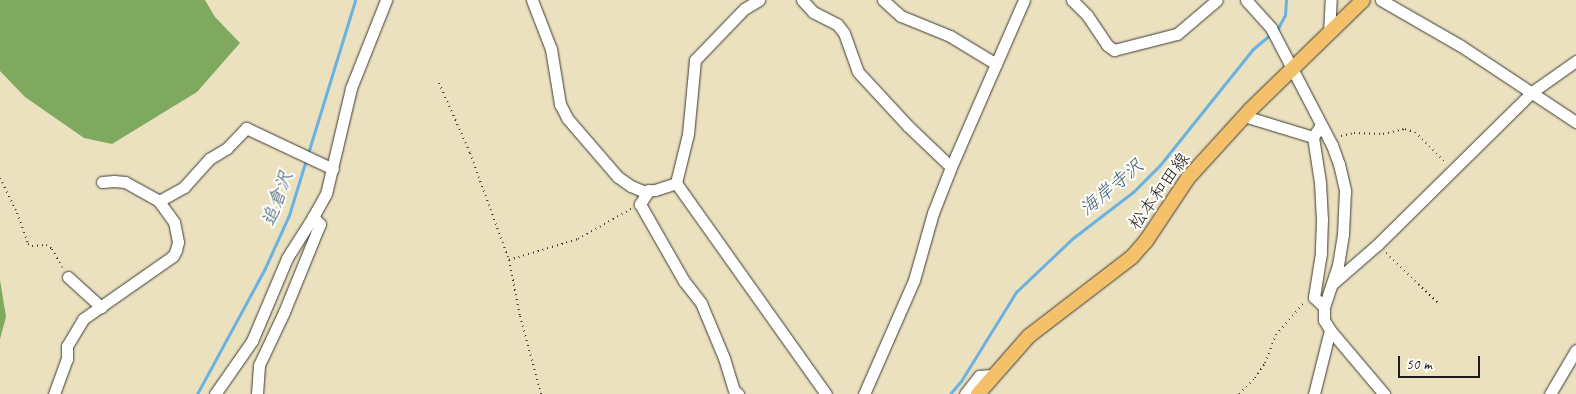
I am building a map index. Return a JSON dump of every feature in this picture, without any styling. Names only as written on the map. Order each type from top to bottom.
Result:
[{"type":"main road","name":"松本和田線","points":[[978,394],[992,375],[1029,336],[1132,257],[1146,241],[1188,178],[1244,116],[1363,0]]},
{"type":"street","points":[[215,394],[252,342],[287,258],[326,194],[351,88],[386,0]]},
{"type":"street","points":[[532,0],[551,49],[560,104],[567,118],[618,177],[631,186],[649,190],[676,184]]},
{"type":"street","points":[[759,0],[744,9],[695,60],[688,134],[676,184],[826,394]]},
{"type":"street","points":[[802,0],[813,12],[837,24],[844,33],[858,72],[908,126],[951,167]]},
{"type":"street","points":[[883,0],[902,16],[950,36],[996,64]]},
{"type":"street","points":[[864,394],[914,280],[933,213],[951,167],[1024,0]]},
{"type":"street","points":[[1072,0],[1087,16],[1106,45],[1114,50],[1177,34],[1217,0]]},
{"type":"street","points":[[1246,0],[1271,28],[1329,139],[1340,164],[1345,191],[1343,234],[1332,284],[1324,307],[1324,320],[1330,330],[1384,394]]},
{"type":"street","points":[[1329,33],[1331,0]]},
{"type":"street","points":[[1380,0],[1461,46],[1576,122]]},
{"type":"street","points":[[1332,284],[1377,245],[1532,92],[1576,61]]},
{"type":"street","points":[[1244,116],[1313,137]]},
{"type":"street","points":[[1321,125],[1313,137],[1320,182],[1322,219],[1321,254],[1314,297],[1324,307]]},
{"type":"street","points":[[159,201],[184,187],[209,159],[227,148],[246,128],[333,169]]},
{"type":"street","points":[[54,394],[68,359],[67,346],[83,319],[173,256],[178,242],[174,222],[159,201],[125,182],[102,182]]},
{"type":"street","points":[[649,190],[640,204],[684,281],[701,303],[724,358],[734,390],[738,394]]},
{"type":"street","points":[[257,394],[259,365],[284,312],[320,224],[313,217]]},
{"type":"street","points":[[68,277],[101,307]]},
{"type":"street","points":[[1314,394],[1330,330]]},
{"type":"street","points":[[1550,394],[1576,350]]},
{"type":"street","points":[[964,394],[979,376],[992,375]]},
{"type":"path","points":[[439,83],[470,153],[509,260],[520,316],[541,394]]},
{"type":"path","points":[[1329,139],[1354,133],[1383,134],[1405,130],[1415,132],[1452,169]]},
{"type":"path","points":[[0,178],[17,213],[28,244],[32,246],[46,245],[52,249],[68,277]]},
{"type":"path","points":[[509,260],[578,239],[640,204]]},
{"type":"path","points":[[1377,245],[1440,305]]},
{"type":"path","points":[[1239,394],[1255,378],[1265,363],[1276,335],[1298,307],[1314,297]]},
{"type":"green space","points":[[0,0],[205,0],[215,17],[240,43],[197,92],[112,144],[84,138],[25,97],[0,71]]},
{"type":"green space","points":[[0,280],[6,317],[0,339]]},
{"type":"waterway","name":"追倉沢","points":[[197,394],[265,268],[289,215],[355,0]]},
{"type":"waterway","name":"海岸寺沢","points":[[950,394],[961,381],[1016,292],[1073,238],[1133,192],[1160,165],[1253,49],[1278,28],[1285,15],[1286,0]]}]
